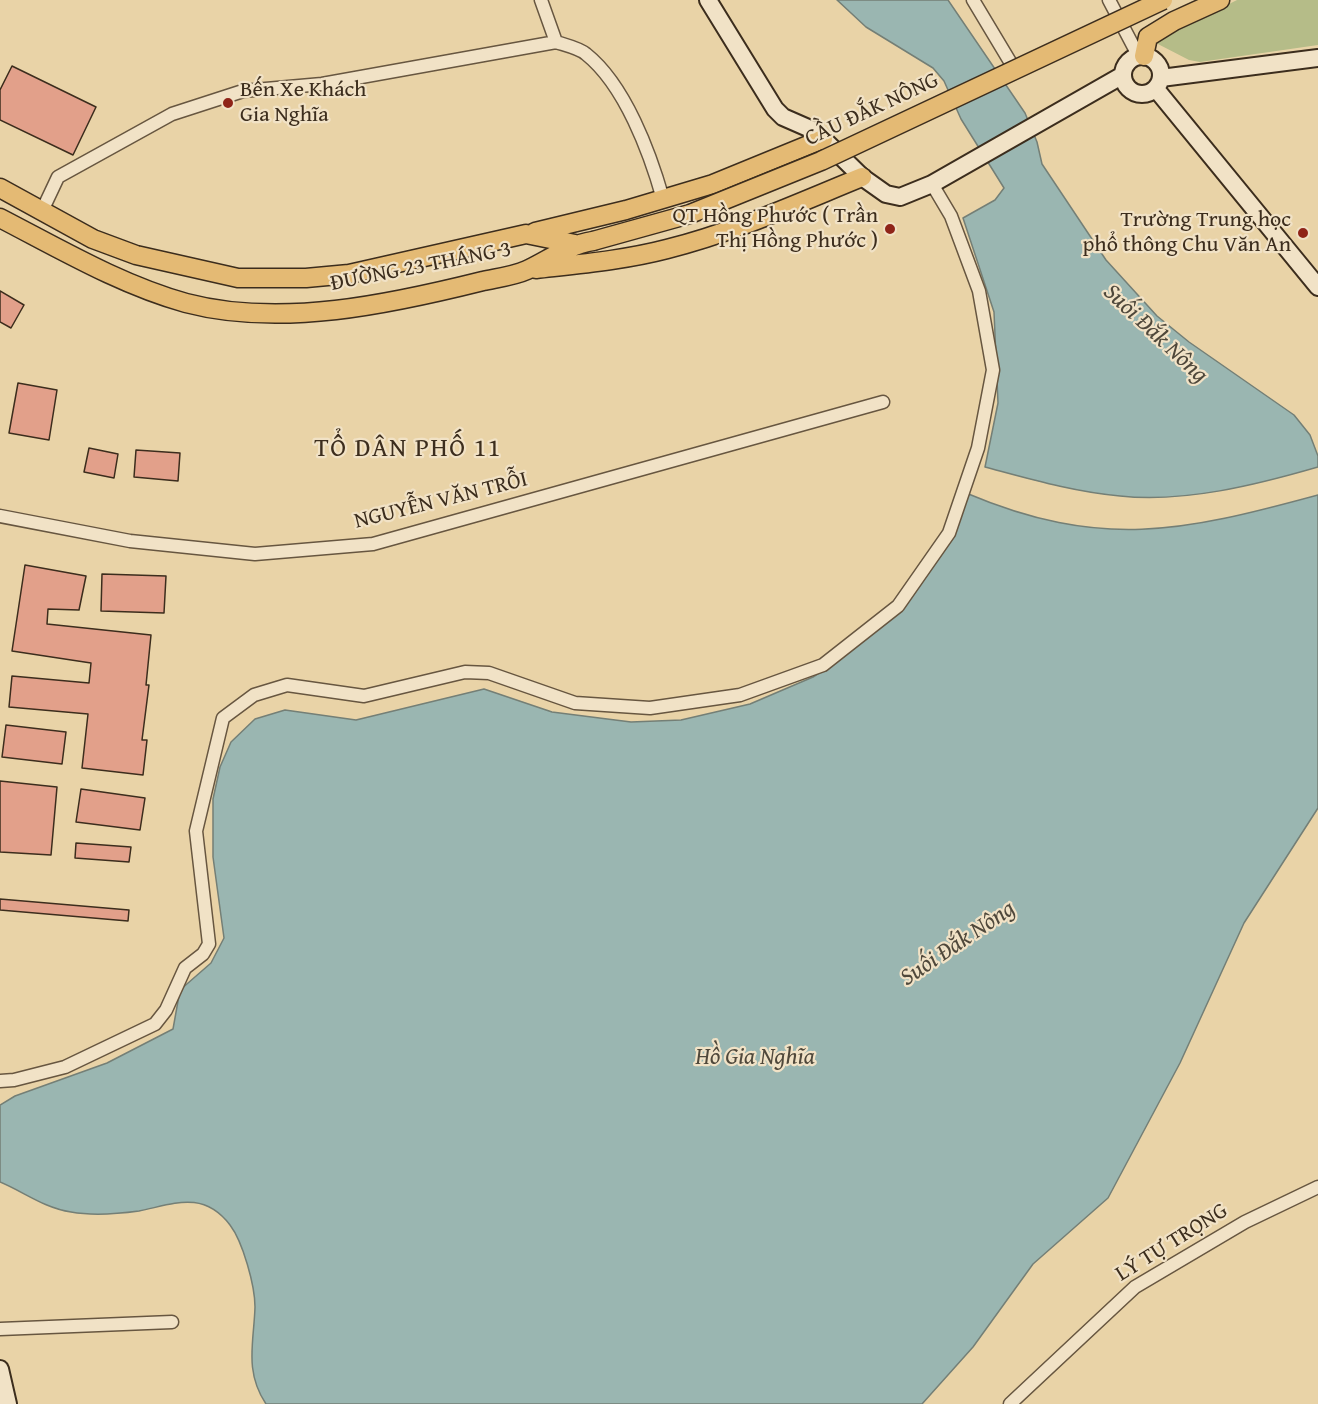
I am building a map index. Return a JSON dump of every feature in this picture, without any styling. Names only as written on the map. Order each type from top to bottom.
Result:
[{"type":"main road","name":"CẦU ĐẮK NÔNG","points":[[584,242],[701,210],[820,161],[1163,0]]},
{"type":"main road","points":[[1141,57],[1148,37],[1174,21],[1220,0]]},
{"type":"main road","points":[[526,234],[713,184],[824,139]]},
{"type":"main road","points":[[525,271],[599,262],[675,247],[765,217],[862,177]]},
{"type":"main road","name":"ĐƯỜNG 23 THÁNG 3","points":[[0,188],[93,239],[136,255],[238,278],[306,278],[350,274],[526,234],[584,242]]},
{"type":"main road","name":"ĐƯỜNG 23 THÁNG 3","points":[[0,218],[113,275],[188,303],[273,313],[350,309],[428,295],[525,271],[584,242]]},
{"type":"street","points":[[541,0],[556,42]]},
{"type":"street","points":[[708,0],[775,109],[793,123],[807,127],[824,139],[862,177],[886,194],[900,197],[932,184],[1123,75],[1128,63],[1141,57]]},
{"type":"street","points":[[973,0],[1015,70]]},
{"type":"street","points":[[1109,0],[1141,57],[1159,66],[1158,83],[1318,287]]},
{"type":"street","points":[[42,211],[58,177],[182,111],[243,91],[322,84],[556,42],[585,53],[613,83],[654,167],[663,199]]},
{"type":"street","points":[[1123,75],[1132,92],[1145,94],[1158,83],[1318,58]]},
{"type":"street","points":[[0,1081],[65,1067],[155,1024],[166,1010],[184,968],[203,954],[209,944],[196,831],[223,718],[254,695],[286,685],[364,696],[465,672],[489,673],[574,703],[650,708],[740,694],[823,665],[898,606],[949,533],[978,448],[993,370],[979,291],[951,216],[932,184]]},
{"type":"street","name":"NGUYỄN VĂN TRỖI","points":[[0,516],[130,541],[255,554],[373,544],[884,402]]},
{"type":"street","name":"LÝ TỰ TRỌNG","points":[[1010,1404],[1135,1287],[1245,1222],[1318,1187]]},
{"type":"street","points":[[0,1329],[172,1322]]},
{"type":"street","points":[[0,1369],[8,1404]]},
{"type":"green space","points":[[1237,0],[1318,0],[1318,45],[1200,62],[1189,60],[1156,43],[1157,34],[1185,26]]},
{"type":"water","name":"Suối Đắk Nông","points":[[837,0],[948,0],[1025,113],[1037,142],[1042,164],[1106,260],[1157,316],[1189,342],[1294,415],[1310,435],[1318,456],[1318,467],[1220,491],[1144,498],[1052,485],[985,467],[998,403],[994,312],[963,218],[995,200],[1004,188],[961,119],[944,81],[933,68],[866,27]]},
{"type":"water","name":"Hồ Gia Nghĩa","points":[[966,493],[1014,511],[1059,523],[1101,528],[1142,529],[1182,526],[1225,518],[1318,495],[1318,808],[1244,923],[1180,1063],[1108,1198],[1033,1264],[973,1347],[922,1404],[266,1404],[259,1392],[253,1368],[255,1307],[251,1276],[235,1233],[220,1214],[199,1203],[188,1202],[122,1213],[79,1213],[52,1207],[0,1182],[0,1105],[15,1096],[107,1063],[173,1029],[180,990],[211,963],[224,938],[213,857],[213,799],[220,767],[231,742],[255,719],[285,710],[356,720],[484,689],[552,712],[631,722],[681,720],[750,704],[813,677],[872,634],[905,598]]},
{"type":"building","points":[[12,66],[96,107],[73,155],[0,120],[0,90]]},
{"type":"building","points":[[0,291],[24,305],[11,328],[0,322]]},
{"type":"building","points":[[18,383],[57,390],[49,440],[9,433]]},
{"type":"building","points":[[89,448],[118,454],[114,478],[84,472]]},
{"type":"building","points":[[136,450],[180,453],[178,481],[134,477]]},
{"type":"building","points":[[25,565],[86,576],[79,610],[48,609],[47,624],[151,635],[146,685],[149,685],[142,740],[147,740],[143,775],[82,768],[88,714],[9,707],[12,676],[89,683],[91,663],[12,651]]},
{"type":"building","points":[[102,574],[166,576],[164,613],[101,611]]},
{"type":"building","points":[[6,725],[66,732],[62,764],[2,757]]},
{"type":"building","points":[[0,781],[57,787],[51,855],[0,852]]},
{"type":"building","points":[[81,789],[145,798],[140,830],[76,822]]},
{"type":"building","points":[[76,843],[131,847],[129,862],[75,858]]},
{"type":"building","points":[[0,899],[129,910],[128,921],[0,910]]},
{"type":"place","name":"Bến Xe Khách Gia Nghĩa","points":[[228,103]]},
{"type":"place","name":"QT Hồng Phước ( Trần Thị Hồng Phước )","points":[[890,229]]},
{"type":"place","name":"Trường Trung học phổ thông Chu Văn An","points":[[1303,233]]},
{"type":"district","name":"TỔ DÂN PHỐ 11","points":[[408,449]]}]
